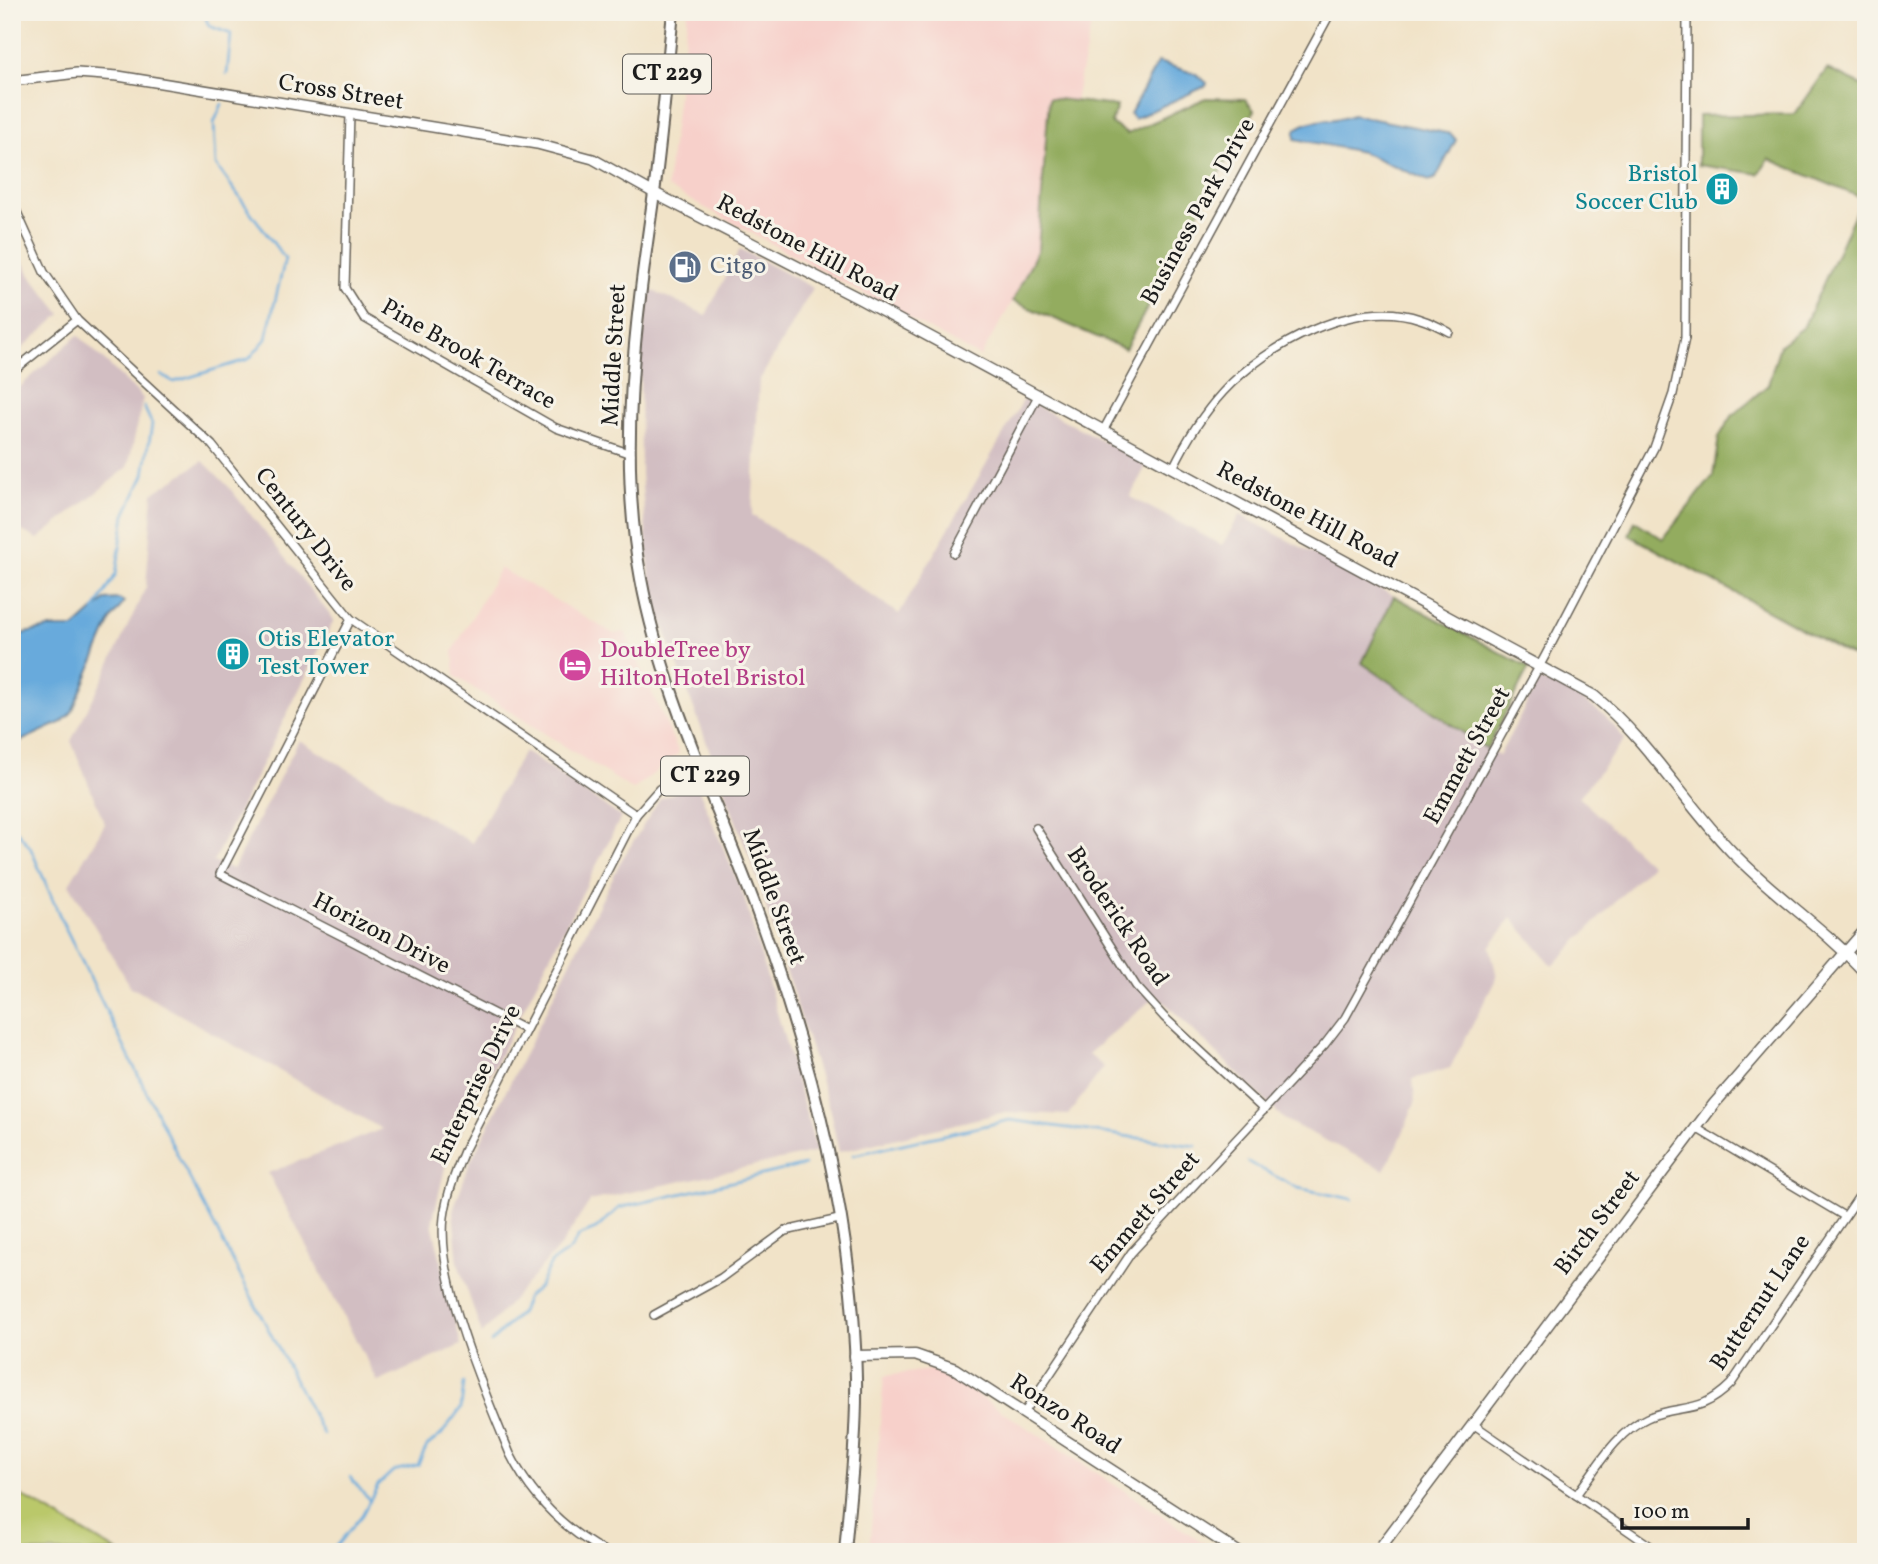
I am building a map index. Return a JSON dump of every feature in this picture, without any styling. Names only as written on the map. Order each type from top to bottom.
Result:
[{"type":"main road","name":"Middle Street","points":[[673,12],[654,193],[635,324],[631,454],[634,517],[645,601],[701,764],[760,919],[802,1049],[821,1122],[839,1219],[855,1356],[855,1435],[845,1552]]},
{"type":"main road","name":"Redstone Hill Road","points":[[654,193],[1540,665],[1610,709],[1731,852],[1846,952],[1866,974]]},
{"type":"main road","name":"Birch Street","points":[[1377,1552],[1734,1079],[1866,929]]},
{"type":"main road","name":"Ronzo Road","points":[[855,1356],[900,1354],[928,1357],[955,1369],[1238,1552]]},
{"type":"street","name":"Business Park Drive","points":[[1103,430],[1331,12]]},
{"type":"street","name":"Emmett Street","points":[[1024,1413],[1131,1252],[1325,1044],[1356,1002],[1540,665],[1654,448],[1673,394],[1685,338],[1688,12]]},
{"type":"street","name":"Cross Street","points":[[12,81],[77,73],[118,76],[537,144],[593,159],[654,193]]},
{"type":"street","name":"Pine Brook Terrace","points":[[350,114],[345,288],[364,318],[556,428],[631,454]]},
{"type":"street","name":"Century Drive","points":[[12,201],[44,272],[77,320],[212,445],[351,619],[636,815]]},
{"type":"street","points":[[1173,468],[1201,419],[1224,391],[1275,349],[1311,330],[1374,314],[1418,318],[1449,332]]},
{"type":"street","points":[[12,372],[77,320]]},
{"type":"street","points":[[954,553],[1038,396]]},
{"type":"street","name":"Horizon Drive","points":[[351,619],[220,874],[524,1029]]},
{"type":"street","name":"Enterprise Drive","points":[[606,1552],[562,1523],[520,1474],[474,1358],[444,1260],[443,1219],[451,1182],[524,1029],[636,815],[659,789],[701,764]]},
{"type":"street","name":"Broderick Road","points":[[1036,828],[1136,986],[1164,1017],[1264,1110]]},
{"type":"street","points":[[1696,1128],[1844,1216]]},
{"type":"street","name":"Butternut Lane","points":[[1576,1494],[1618,1441],[1636,1424],[1660,1414],[1700,1407],[1713,1401],[1731,1384],[1866,1186]]},
{"type":"street","points":[[654,1315],[721,1278],[785,1231],[839,1219]]},
{"type":"street","points":[[1473,1424],[1659,1552]]},
{"type":"shaded area","points":[[688,12],[1094,12],[1075,101],[1049,98],[1038,249],[1013,301],[980,357],[667,187]]},
{"type":"shaded area","points":[[12,238],[29,273],[61,314],[12,357]]},
{"type":"shaded area","points":[[740,249],[813,288],[759,381],[752,515],[899,614],[1024,399],[1147,464],[1130,497],[1222,545],[1240,515],[1394,596],[1362,663],[1499,756],[1539,680],[1566,688],[1605,716],[1625,739],[1579,797],[1651,865],[1553,966],[1512,918],[1490,947],[1497,977],[1450,1068],[1413,1079],[1415,1103],[1398,1145],[1384,1170],[1285,1120],[1157,995],[1088,1054],[1104,1067],[1068,1115],[1005,1112],[839,1152],[830,1111],[757,878],[651,593],[641,474],[640,359],[649,289],[706,315]]},
{"type":"shaded area","points":[[78,335],[143,398],[128,467],[38,539],[12,526],[12,394]]},
{"type":"shaded area","points":[[203,461],[228,486],[334,620],[213,862],[233,869],[299,740],[472,843],[524,751],[621,817],[447,1159],[432,1223],[461,1345],[378,1382],[268,1173],[382,1129],[131,987],[69,884],[105,824],[71,741],[146,587],[153,493]]},
{"type":"shaded area","points":[[500,568],[614,634],[625,632],[679,753],[633,790],[455,676],[453,651]]},
{"type":"shaded area","points":[[696,783],[744,897],[817,1152],[590,1201],[562,1244],[482,1334],[458,1263],[453,1211],[469,1165],[621,861],[660,799]]},
{"type":"shaded area","points":[[937,1369],[1218,1552],[869,1552],[884,1376]]},
{"type":"green space","points":[[1827,69],[1866,87],[1866,664],[1629,535],[1635,521],[1663,539],[1713,476],[1719,437],[1733,415],[1768,385],[1780,345],[1804,326],[1862,198],[1769,159],[1759,174],[1698,165],[1698,116],[1795,114]]},
{"type":"green space","points":[[1049,98],[1117,106],[1111,123],[1127,134],[1206,98],[1245,99],[1254,110],[1125,349],[1013,301],[1038,249]]},
{"type":"green space","points":[[1394,596],[1529,668],[1487,749],[1362,663]]},
{"type":"green space","points":[[12,1490],[118,1552],[12,1552]]},
{"type":"water","points":[[1158,62],[1196,74],[1207,83],[1206,86],[1134,119],[1130,114]]},
{"type":"water","points":[[1353,115],[1451,134],[1456,140],[1436,178],[1429,181],[1362,152],[1295,139],[1295,130],[1308,123]]},
{"type":"water","points":[[119,599],[124,602],[111,620],[72,712],[62,722],[21,741],[12,738],[12,636],[48,628],[74,628],[105,600]]},
{"type":"waterway","points":[[203,12],[209,26],[231,34],[227,74]]},
{"type":"waterway","points":[[161,375],[174,382],[249,359],[266,339],[285,259],[216,165],[214,123],[222,104]]},
{"type":"waterway","points":[[94,611],[116,574],[125,515],[144,475],[152,424],[144,407]]},
{"type":"waterway","points":[[12,825],[30,847],[62,921],[180,1160],[323,1434]]},
{"type":"waterway","points":[[853,1155],[1010,1120],[1196,1146]]},
{"type":"waterway","points":[[1248,1162],[1298,1188],[1352,1199]]},
{"type":"waterway","points":[[491,1342],[521,1312],[527,1297],[539,1287],[551,1263],[570,1250],[579,1236],[596,1229],[619,1208],[805,1165]]},
{"type":"waterway","points":[[331,1552],[362,1515],[378,1485],[393,1471],[418,1465],[427,1446],[441,1435],[461,1408],[464,1383]]},
{"type":"waterway","points":[[350,1477],[370,1501]]},
{"type":"place","name":"Bristol Soccer Club","points":[[1722,189]]},
{"type":"place","name":"Citgo","points":[[685,267]]},
{"type":"place","name":"Otis Elevator Test Tower","points":[[233,654]]},
{"type":"place","name":"DoubleTree by Hilton Hotel Bristol","points":[[575,665]]}]
